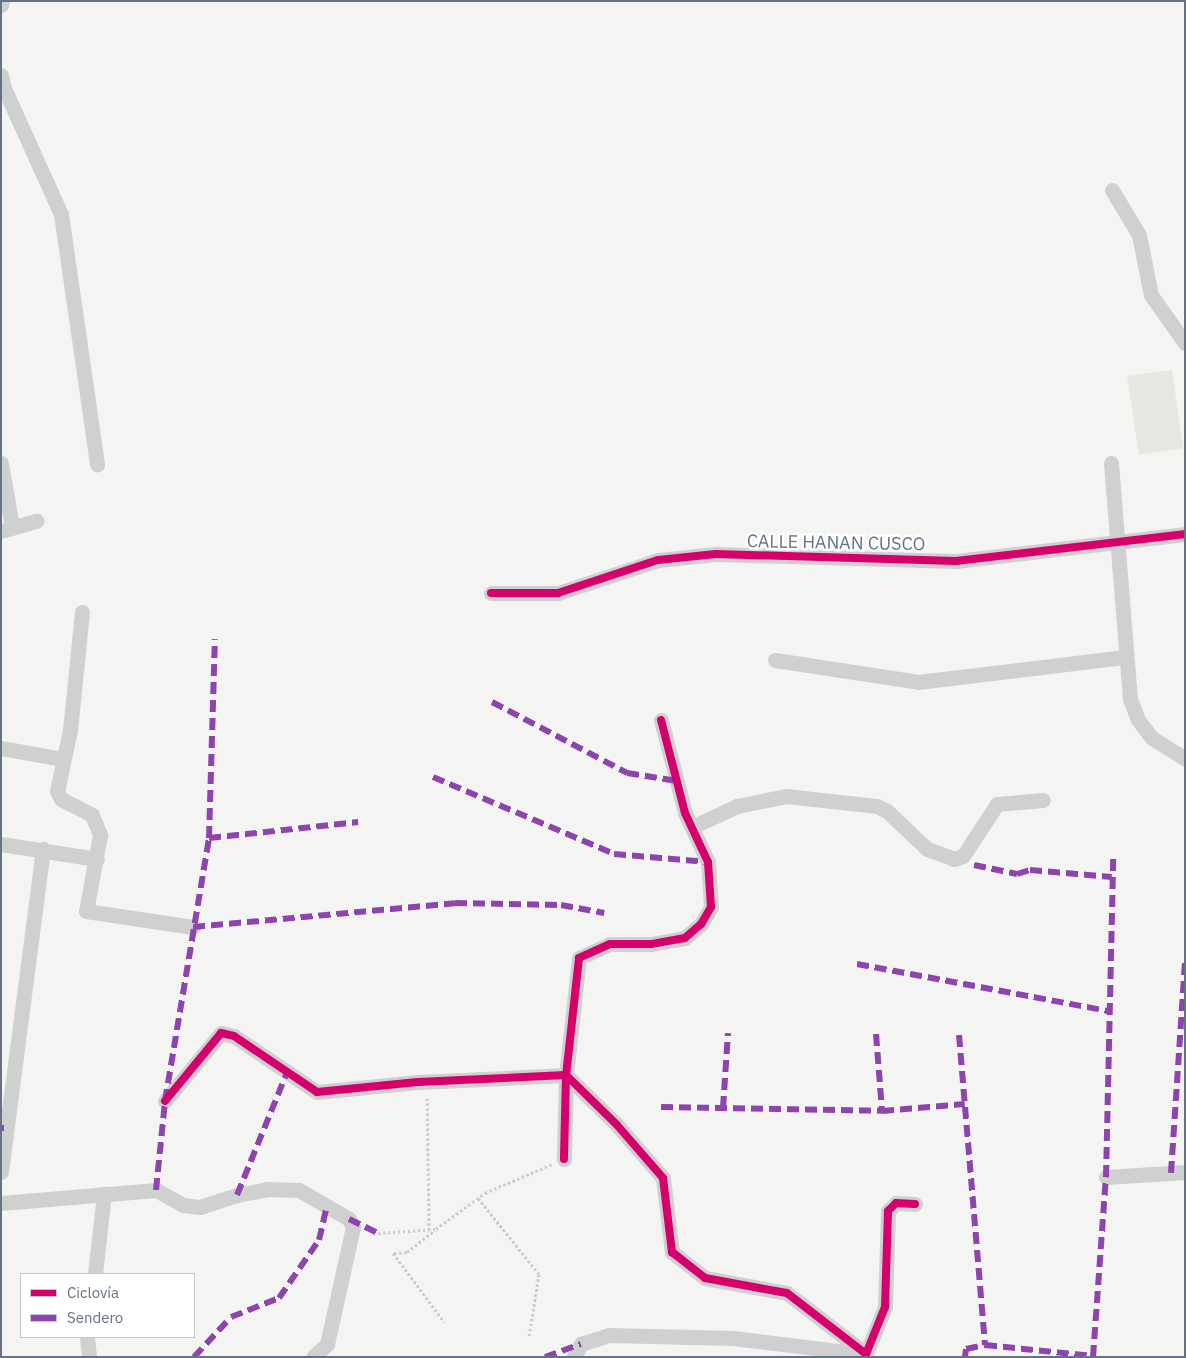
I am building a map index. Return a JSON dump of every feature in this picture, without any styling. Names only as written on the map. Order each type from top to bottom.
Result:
[{"type":"street","points":[[1,5],[2,1]]},
{"type":"street","points":[[2,84],[61,214],[97,464]]},
{"type":"street","points":[[1112,190],[1139,235],[1152,295],[1185,343]]},
{"type":"street","points":[[1,463],[7,529],[38,521]]},
{"type":"street","points":[[1112,463],[1119,543],[1124,657],[1130,699],[1138,720],[1152,738],[1185,759]]},
{"type":"street","name":"CALLE HANAN CUSCO","points":[[491,592],[558,593],[658,560],[716,554],[796,559],[956,560],[1185,534]]},
{"type":"street","points":[[82,612],[70,730],[57,790],[61,799],[92,815],[100,836],[86,911],[194,927]]},
{"type":"street","points":[[775,660],[918,682],[1124,657]]},
{"type":"street","points":[[564,1159],[566,1075],[579,958],[610,944],[651,944],[685,938],[701,924],[711,907],[708,862],[692,828],[661,720]]},
{"type":"street","points":[[1,748],[63,759]]},
{"type":"street","points":[[692,828],[737,806],[786,796],[877,806],[887,811],[927,849],[954,858],[964,856],[997,804],[1043,800]]},
{"type":"street","points":[[1,844],[97,859]]},
{"type":"street","points":[[1,1172],[43,850]]},
{"type":"street","points":[[165,1101],[221,1033],[234,1036],[317,1092],[426,1082],[566,1075],[617,1125],[663,1178],[670,1210],[672,1252],[705,1278],[787,1293],[868,1355]]},
{"type":"street","points":[[1106,1177],[1185,1172]]},
{"type":"street","points":[[1,1203],[156,1190],[183,1205],[200,1207],[252,1192],[300,1190],[349,1220],[353,1237],[327,1344],[313,1357]]},
{"type":"street","points":[[95,1273],[104,1194]]},
{"type":"street","points":[[868,1355],[885,1307],[888,1211],[896,1203],[915,1204]]},
{"type":"street","points":[[574,1357],[581,1344],[609,1335],[733,1338],[868,1355]]},
{"type":"street","points":[[88,1338],[89,1357]]},
{"type":"path","points":[[426,1082],[429,1229]]},
{"type":"path","points":[[444,1322],[393,1253],[407,1252],[478,1198],[564,1159]]},
{"type":"path","points":[[478,1198],[539,1274],[529,1336]]},
{"type":"path","points":[[378,1233],[436,1229]]},
{"type":"shaded area","points":[[1172,370],[1183,448],[1139,455],[1127,376]]},
{"type":"marked path","points":[[156,1190],[165,1101],[209,838],[215,639]]},
{"type":"marked path","points":[[492,702],[627,773],[677,781]]},
{"type":"marked path","points":[[433,777],[614,854],[708,862]]},
{"type":"marked path","points":[[209,838],[358,822]]},
{"type":"marked path","points":[[1093,1357],[1106,1177],[1113,857]]},
{"type":"marked path","points":[[974,865],[1017,874],[1030,870],[1112,877]]},
{"type":"marked path","points":[[193,927],[455,903],[561,905],[604,913]]},
{"type":"marked path","points":[[1171,1173],[1185,961]]},
{"type":"marked path","points":[[857,964],[1109,1011]]},
{"type":"marked path","points":[[723,1108],[728,1033]]},
{"type":"marked path","points":[[876,1034],[882,1111]]},
{"type":"marked path","points":[[959,1035],[985,1345]]},
{"type":"marked path","points":[[237,1195],[286,1075]]},
{"type":"marked path","points":[[661,1107],[882,1111],[965,1104]]},
{"type":"marked path","points":[[194,1357],[231,1317],[279,1298],[319,1240],[327,1206]]},
{"type":"marked path","points":[[349,1219],[378,1233]]},
{"type":"marked path","points":[[545,1357],[581,1344]]},
{"type":"marked path","points":[[965,1357],[966,1349],[985,1345],[1093,1356]]},
{"type":"cycle path","points":[[491,593],[558,593],[658,560],[716,554],[956,561],[1185,534]]},
{"type":"cycle path","points":[[661,720],[685,813],[708,862],[711,907],[701,924],[685,938],[651,944],[610,944],[579,958],[566,1075],[617,1125],[663,1178],[672,1252],[705,1278],[787,1293],[866,1354],[885,1307],[888,1211],[896,1203],[915,1204]]},
{"type":"cycle path","points":[[165,1101],[221,1033],[234,1036],[317,1092],[418,1082],[566,1075],[564,1159]]}]
